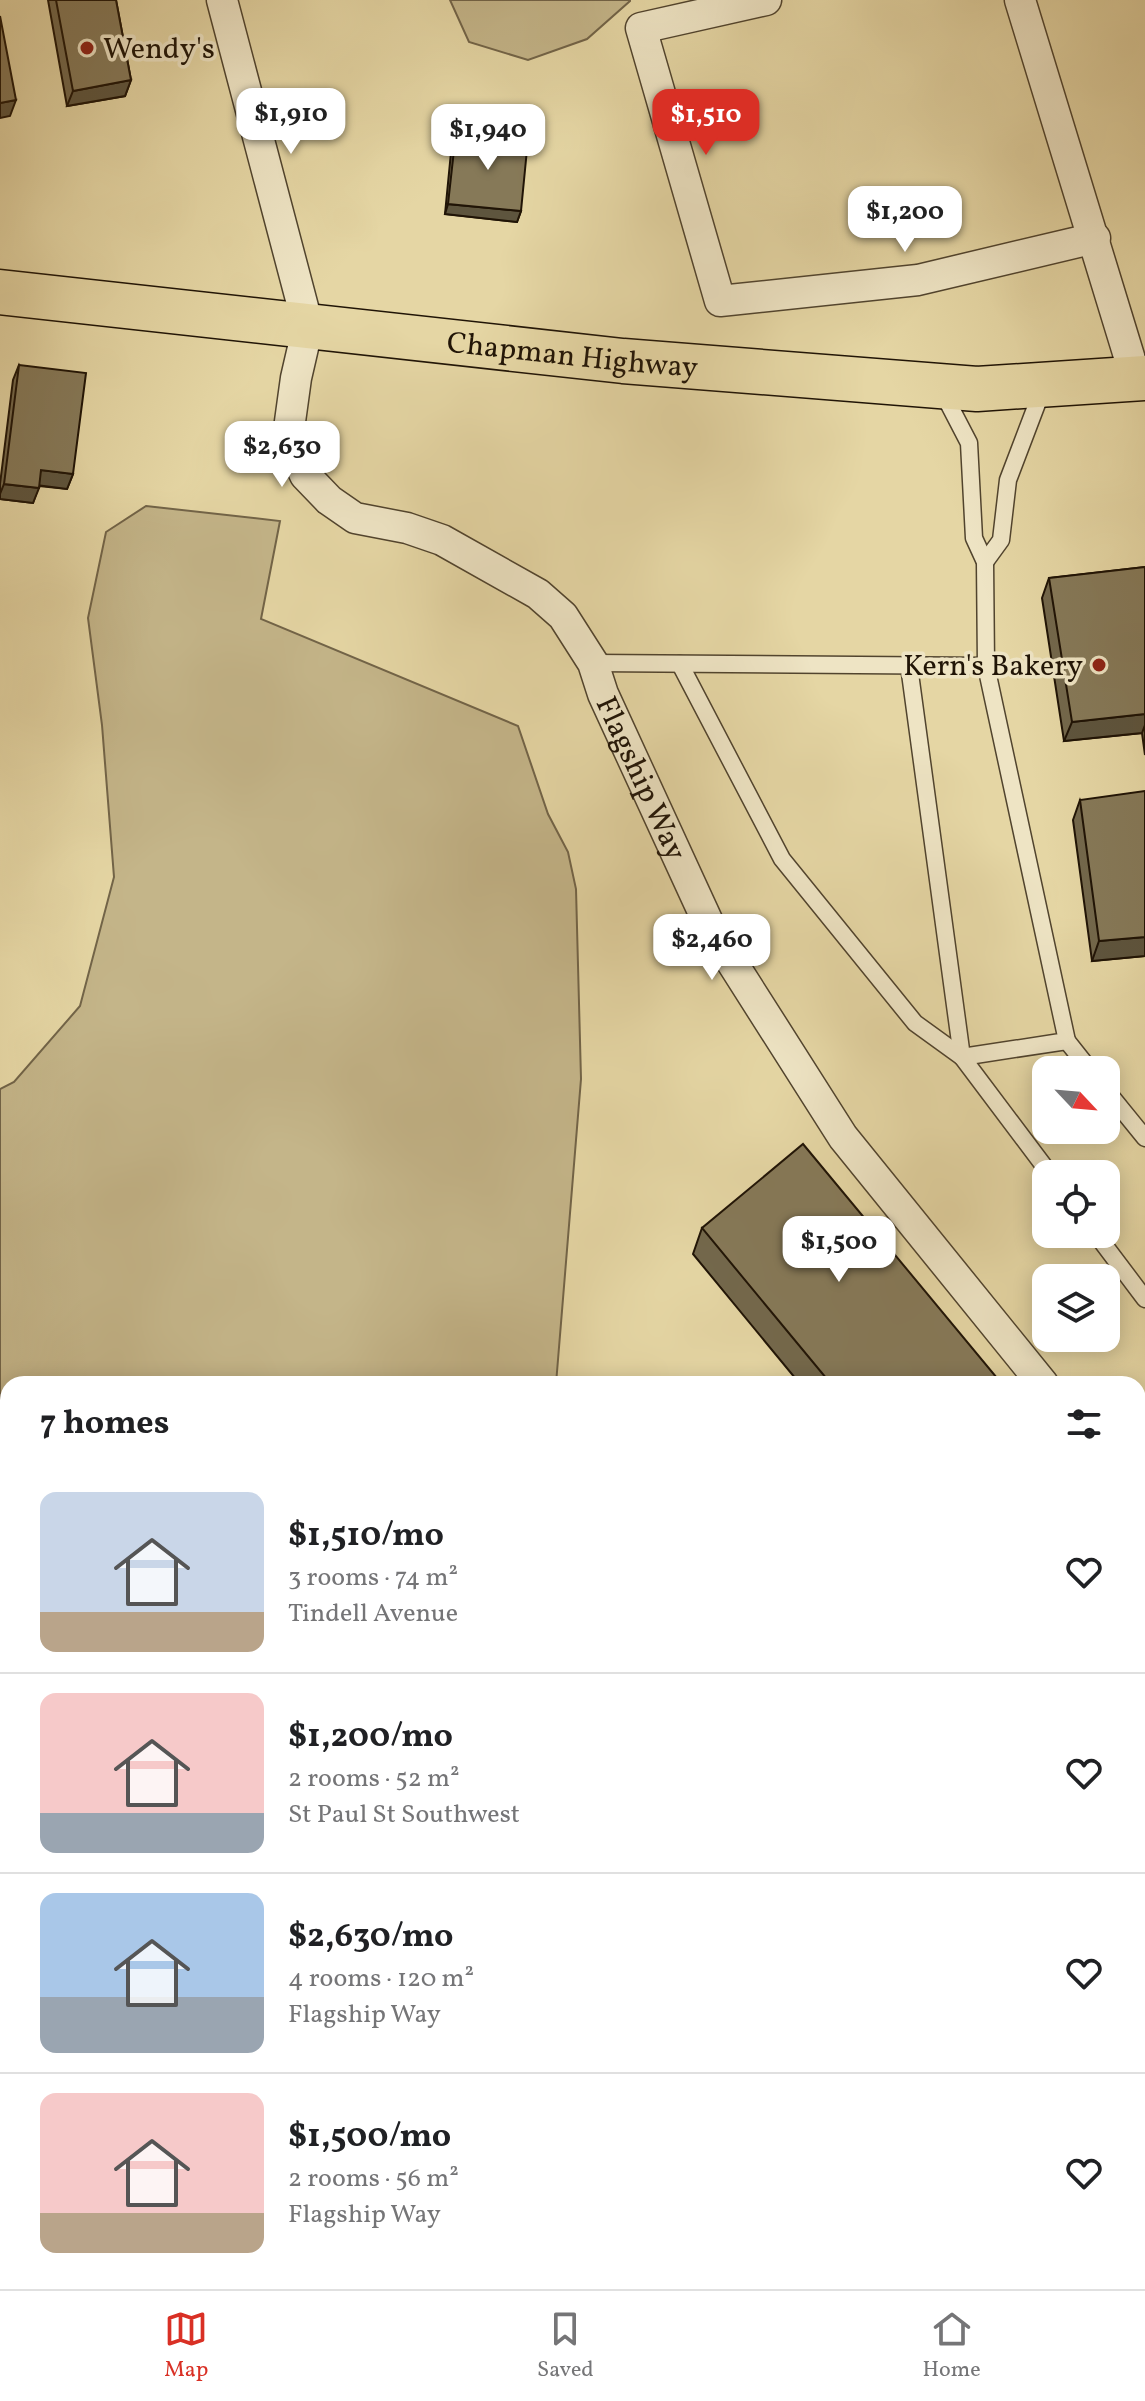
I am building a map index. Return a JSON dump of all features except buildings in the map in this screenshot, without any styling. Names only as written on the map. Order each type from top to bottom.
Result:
[{"type":"highway","name":"Chapman Highway","points":[[0,292],[623,361],[977,389],[1140,379]]},
{"type":"street","points":[[222,0],[308,326]]},
{"type":"street","points":[[766,0],[641,28],[720,301],[918,280],[1095,238]]},
{"type":"street","points":[[1020,0],[1140,379]]},
{"type":"street","name":"Flagship Way","points":[[308,326],[296,378],[288,436],[305,475],[329,500],[355,518],[407,528],[442,540],[538,594],[563,616],[593,663],[603,694],[720,944],[843,1137],[1037,1376]]},
{"type":"lane","points":[[985,562],[1001,540],[1008,480],[1044,385]]},
{"type":"lane","points":[[939,386],[969,443],[974,538],[985,562],[986,666],[1067,1041],[1079,1056]]},
{"type":"lane","points":[[593,663],[986,666]]},
{"type":"lane","points":[[680,664],[782,859],[915,1023],[962,1057],[1039,1160]]},
{"type":"lane","points":[[909,666],[962,1057]]},
{"type":"lane","points":[[962,1057],[1067,1041]]},
{"type":"lane","points":[[1120,1107],[1145,1138]]},
{"type":"lane","points":[[1107,1248],[1145,1299]]},
{"type":"shaded area","points":[[450,0],[630,1],[587,39],[528,60],[469,42]]},
{"type":"shaded area","points":[[146,506],[280,521],[261,619],[518,726],[548,814],[568,852],[576,889],[581,1079],[557,1376],[0,1376],[0,1089],[14,1082],[80,1006],[114,877],[102,725],[88,618],[106,532]]},
{"type":"place","name":"Wendy's","points":[[87,48]]},
{"type":"place","name":"Kern's Bakery","points":[[1099,665]]}]
